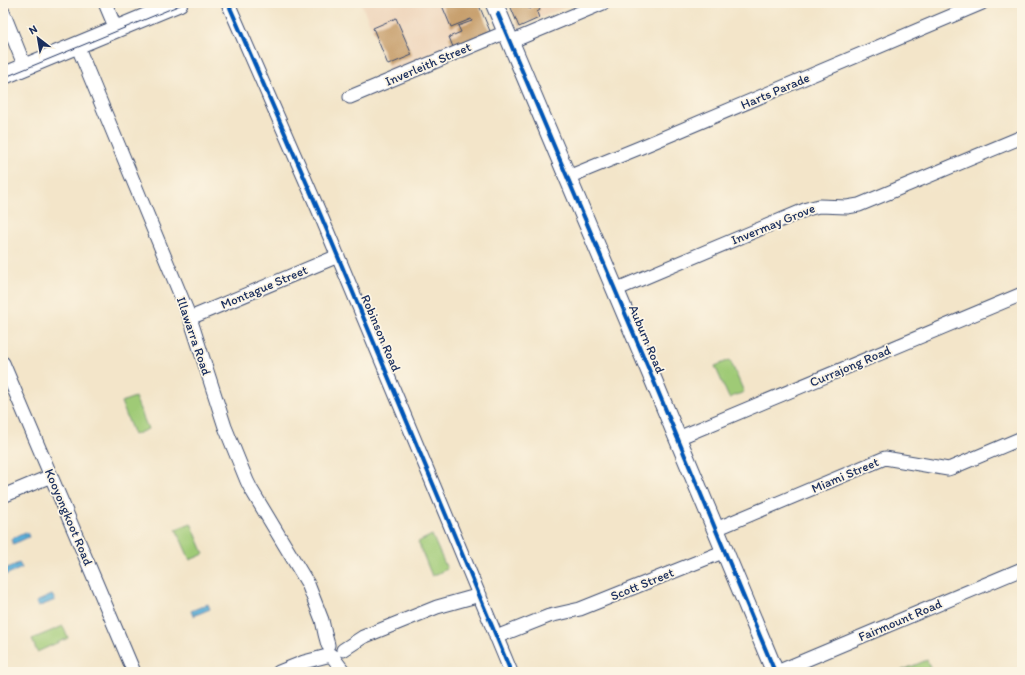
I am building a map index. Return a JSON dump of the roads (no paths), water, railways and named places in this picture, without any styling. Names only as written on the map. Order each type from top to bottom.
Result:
[{"type":"main road","points":[[3,76],[179,3]]},
{"type":"main road","name":"Auburn Road","points":[[494,3],[776,672]]},
{"type":"street","points":[[105,3],[116,29]]},
{"type":"street","name":"Robinson Road","points":[[228,3],[338,256],[511,672]]},
{"type":"street","name":"Inverleith Street","points":[[350,97],[508,37],[603,3]]},
{"type":"street","name":"Harts Parade","points":[[568,177],[982,3]]},
{"type":"street","points":[[3,12],[25,67]]},
{"type":"street","name":"Illawarra Road","points":[[77,45],[190,318],[225,427],[247,481],[305,580],[344,672]]},
{"type":"street","name":"Invermay Grove","points":[[615,290],[807,209],[819,206],[847,207],[859,205],[1022,137]]},
{"type":"street","name":"Montague Street","points":[[190,318],[338,256]]},
{"type":"street","name":"Currajong Road","points":[[678,438],[1022,294]]},
{"type":"street","name":"Kooyongkoot Road","points":[[3,363],[134,672]]},
{"type":"street","name":"Miami Street","points":[[716,529],[885,458],[951,468],[1022,438]]},
{"type":"street","points":[[3,496],[51,476]]},
{"type":"street","name":"Scott Street","points":[[497,640],[551,620],[559,614],[580,609],[725,551]]},
{"type":"street","name":"Fairmount Road","points":[[776,672],[1022,569]]},
{"type":"street","points":[[279,672],[437,607],[465,592],[478,591]]},
{"type":"water","points":[[27,532],[29,537],[13,544],[11,539]]},
{"type":"water","points":[[19,563],[22,568],[5,575],[3,570]]},
{"type":"water","points":[[52,595],[55,600],[38,607],[36,602]]},
{"type":"water","points":[[208,604],[210,609],[193,616],[191,611]]},
{"type":"tram line","points":[[3,78],[185,3]]}]
